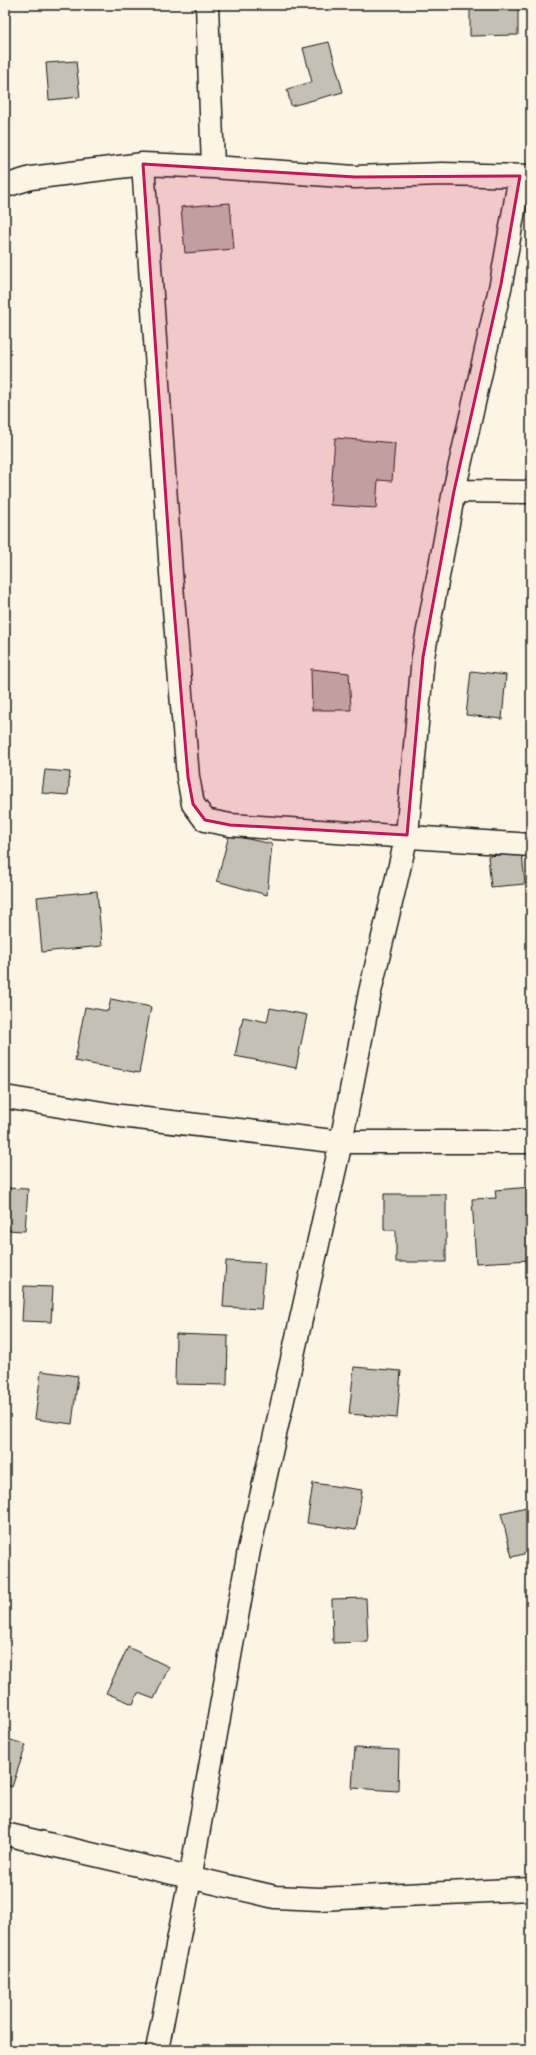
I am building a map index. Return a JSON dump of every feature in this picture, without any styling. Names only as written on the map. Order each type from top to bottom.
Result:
[{"type":"street","points":[[207,5],[214,167]]},
{"type":"street","points":[[144,164],[172,580],[188,777],[193,804],[205,820],[230,825],[531,845]]},
{"type":"street","points":[[5,186],[31,178],[144,164],[214,167],[355,177],[442,174],[525,176],[454,491],[423,657],[407,836],[370,992],[341,1142],[249,1550],[190,1879],[157,2050]]},
{"type":"street","points":[[454,491],[531,492]]},
{"type":"street","points":[[5,1097],[121,1116],[341,1142],[531,1142]]},
{"type":"street","points":[[5,1834],[190,1879],[275,1897],[312,1898],[531,1889]]},
{"type":"highlighted area","points":[[143,164],[355,177],[520,176],[501,284],[454,491],[423,657],[407,835],[230,825],[205,820],[193,804],[188,777],[171,573]]},
{"type":"building","points":[[470,5],[518,5],[518,35],[470,36]]},
{"type":"building","points":[[329,42],[343,92],[291,106],[287,89],[312,82],[303,48]]},
{"type":"building","points":[[76,61],[80,97],[49,100],[46,63]]},
{"type":"building","points":[[230,203],[234,249],[185,253],[181,207]]},
{"type":"building","points":[[335,438],[395,443],[392,481],[378,480],[376,508],[330,505]]},
{"type":"building","points":[[311,669],[349,673],[351,710],[312,710]]},
{"type":"building","points":[[471,671],[506,675],[502,719],[466,715]]},
{"type":"building","points":[[45,770],[70,772],[68,795],[42,793]]},
{"type":"building","points":[[229,835],[272,844],[267,895],[217,881]]},
{"type":"building","points":[[522,853],[525,884],[491,887],[488,856]]},
{"type":"building","points":[[97,891],[102,946],[42,952],[37,897]]},
{"type":"building","points":[[111,999],[151,1007],[139,1073],[75,1061],[85,1007],[108,1011]]},
{"type":"building","points":[[270,1008],[307,1015],[296,1068],[235,1056],[243,1017],[267,1022]]},
{"type":"building","points":[[531,1187],[531,1260],[476,1263],[472,1199],[496,1198],[495,1190]]},
{"type":"building","points":[[5,1188],[28,1189],[25,1231],[5,1230]]},
{"type":"building","points":[[384,1194],[446,1194],[446,1262],[396,1262],[396,1230],[384,1230]]},
{"type":"building","points":[[226,1261],[265,1263],[261,1309],[223,1307]]},
{"type":"building","points":[[24,1286],[53,1287],[51,1322],[22,1321]]},
{"type":"building","points":[[176,1334],[228,1336],[227,1385],[175,1384]]},
{"type":"building","points":[[354,1367],[401,1371],[397,1418],[349,1414]]},
{"type":"building","points":[[41,1371],[78,1376],[72,1424],[35,1419]]},
{"type":"building","points":[[313,1483],[362,1490],[356,1530],[307,1523]]},
{"type":"building","points":[[531,1506],[531,1552],[512,1557],[501,1513]]},
{"type":"building","points":[[366,1598],[368,1642],[333,1643],[332,1599]]},
{"type":"building","points":[[128,1647],[169,1667],[154,1699],[138,1693],[133,1704],[106,1693]]},
{"type":"building","points":[[5,1738],[26,1745],[12,1787],[5,1785]]},
{"type":"building","points":[[355,1748],[399,1750],[398,1791],[352,1788]]}]
